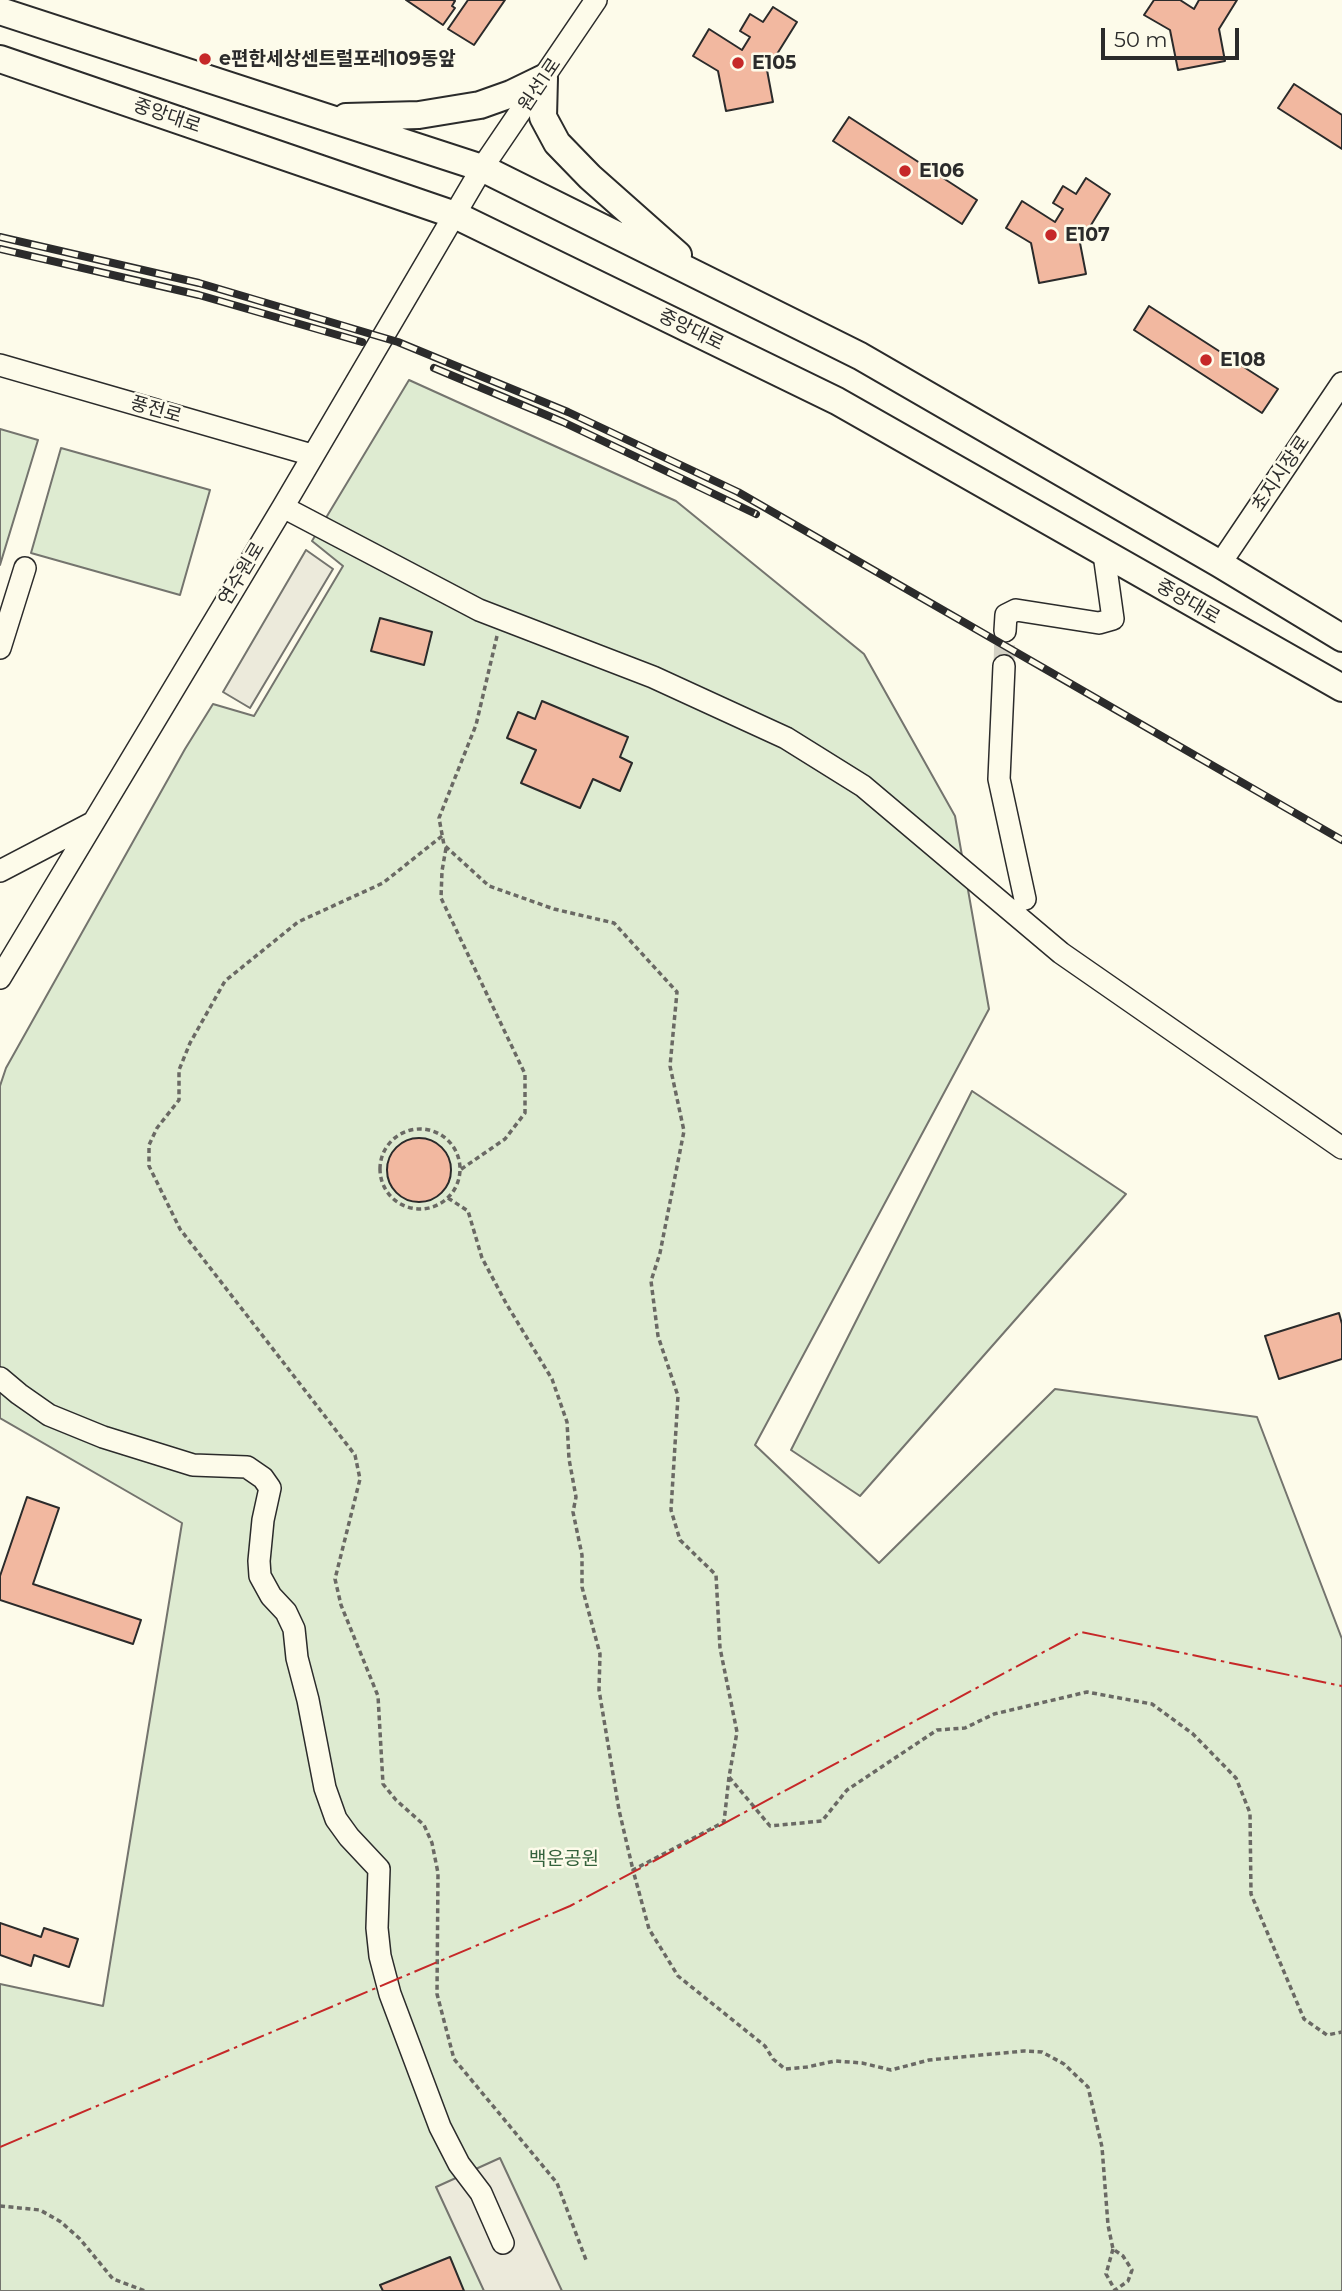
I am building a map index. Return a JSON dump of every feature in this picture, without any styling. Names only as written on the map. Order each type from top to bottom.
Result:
[{"type":"main road","points":[[0,11],[482,168],[860,356],[1220,564],[1342,638]]},
{"type":"main road","name":"중앙대로","points":[[0,59],[455,215],[837,401],[1342,688]]},
{"type":"main road","points":[[327,118],[419,115],[480,105],[544,78],[543,117],[557,143],[590,177],[705,279]]},
{"type":"street","name":"원선1로","points":[[482,168],[596,0]]},
{"type":"street","name":"연수원로","points":[[0,978],[482,168]]},
{"type":"street","name":"풍전로","points":[[0,365],[312,455]]},
{"type":"street","name":"초지시장로","points":[[1220,564],[1342,383]]},
{"type":"street","points":[[283,506],[479,610],[653,677],[786,738],[863,786],[1061,953],[1342,1148]]},
{"type":"street","points":[[1005,631],[1006,615],[1016,610],[1099,623],[1113,619],[1104,554]]},
{"type":"street","points":[[0,648],[25,569]]},
{"type":"street","points":[[1004,666],[999,779],[1025,899]]},
{"type":"street","points":[[0,872],[94,822]]},
{"type":"street","points":[[0,1378],[19,1394],[60,1420],[193,1465],[247,1467],[263,1478],[270,1488],[263,1520],[260,1576],[271,1596],[286,1612],[294,1629],[297,1658],[325,1787],[336,1819],[379,1869],[380,1902],[377,1928],[380,1956],[390,1994],[440,2127],[458,2164],[481,2193],[503,2243]]},
{"type":"path","points":[[460,1170],[505,1139],[525,1113],[525,1074],[441,898],[446,848],[439,818],[476,725],[502,618]]},
{"type":"path","points":[[442,836],[383,883],[298,922],[225,981],[190,1043],[179,1070],[179,1100],[157,1128],[149,1145],[149,1166],[180,1229],[355,1455],[360,1479],[335,1579],[341,1605],[378,1696],[383,1784],[396,1800],[424,1825],[432,1843],[438,1873],[437,1994],[454,2059],[556,2183],[586,2260]]},
{"type":"path","points":[[446,848],[489,886],[554,909],[614,922],[677,992],[670,1066],[684,1131],[660,1253],[651,1282],[658,1336],[678,1396],[671,1510],[680,1540],[716,1575],[720,1648],[737,1732],[724,1822],[633,1870]]},
{"type":"path","points":[[415,1129],[429,1130],[452,1144],[458,1156],[460,1170],[459,1180],[448,1198],[434,1206],[421,1209],[407,1207],[395,1201],[380,1178],[383,1152],[391,1141],[402,1133],[415,1129]]},
{"type":"path","points":[[448,1198],[468,1210],[482,1258],[552,1379],[567,1422],[569,1459],[576,1497],[573,1512],[582,1555],[582,1587],[600,1654],[599,1690],[619,1810],[649,1929],[678,1976],[765,2046],[773,2059],[785,2069],[835,2061],[862,2063],[891,2070],[929,2060],[1024,2052],[1041,2052],[1064,2064],[1088,2087],[1102,2147],[1108,2225],[1113,2249],[1106,2274],[1115,2291],[1128,2281],[1132,2270],[1113,2249]]},
{"type":"path","points":[[729,1777],[770,1826],[822,1821],[847,1790],[937,1730],[965,1728],[994,1713],[1087,1692],[1152,1704],[1193,1734],[1236,1778],[1250,1813],[1251,1894],[1282,1969],[1304,2019],[1327,2035],[1342,2032]]},
{"type":"path","points":[[0,2206],[40,2210],[61,2222],[80,2239],[113,2279],[145,2291]]},
{"type":"green space","name":"백운공원","points":[[409,380],[676,501],[864,654],[955,816],[989,1009],[755,1445],[879,1563],[1055,1389],[1257,1417],[1342,1639],[1342,2291],[0,2291],[0,1984],[103,2006],[182,1523],[0,1418],[0,1086],[6,1068],[213,704],[254,716],[343,566],[312,541]]},
{"type":"green space","points":[[0,429],[38,440],[0,565]]},
{"type":"green space","points":[[61,448],[210,490],[180,595],[31,553]]},
{"type":"green space","points":[[972,1091],[1126,1194],[860,1496],[791,1450]]},
{"type":"shaded area","points":[[306,550],[333,569],[250,708],[223,692]]},
{"type":"shaded area","points":[[500,2158],[562,2291],[484,2291],[436,2187]]},
{"type":"building","points":[[406,0],[453,0],[455,1],[452,6],[455,8],[443,25]]},
{"type":"building","points":[[468,0],[505,0],[474,45],[448,29]]},
{"type":"building","points":[[1154,0],[1180,0],[1194,9],[1199,0],[1237,0],[1219,29],[1225,61],[1178,70],[1170,30],[1144,15]]},
{"type":"building","name":"E105","points":[[773,7],[797,22],[767,70],[773,102],[726,111],[718,71],[693,56],[709,29],[742,50],[750,37],[740,31],[750,14],[763,22]]},
{"type":"building","points":[[1294,84],[1342,115],[1342,149],[1278,108]]},
{"type":"building","name":"E106","points":[[849,117],[977,200],[962,224],[833,141]]},
{"type":"building","name":"E107","points":[[1086,178],[1110,194],[1080,243],[1086,274],[1039,283],[1031,243],[1006,228],[1022,201],[1055,222],[1063,209],[1053,203],[1063,186],[1076,194]]},
{"type":"building","name":"E108","points":[[1149,306],[1278,389],[1262,413],[1134,330]]},
{"type":"building","points":[[380,618],[432,632],[424,665],[371,651]]},
{"type":"building","points":[[542,701],[628,737],[620,757],[632,763],[620,791],[593,779],[580,808],[521,783],[536,750],[507,738],[518,712],[535,719]]},
{"type":"building","points":[[413,1138],[425,1138],[442,1147],[449,1158],[449,1182],[442,1193],[425,1202],[413,1202],[401,1197],[392,1188],[387,1176],[387,1164],[392,1152],[401,1143]]},
{"type":"building","points":[[1339,1313],[1342,1324],[1342,1359],[1279,1379],[1265,1336]]},
{"type":"building","points":[[27,1497],[59,1508],[33,1584],[141,1620],[133,1644],[0,1600],[0,1576]]},
{"type":"building","points":[[0,1923],[41,1937],[44,1928],[78,1939],[69,1967],[34,1955],[31,1966],[0,1955]]},
{"type":"building","points":[[450,2257],[464,2291],[383,2291],[380,2285]]},
{"type":"tunnel","points":[[1004,666],[1005,631]]},
{"type":"railway","points":[[0,237],[199,283],[398,342],[568,412],[738,492],[1342,840]]},
{"type":"railway","points":[[0,249],[199,295],[362,342]]},
{"type":"railway","points":[[434,368],[563,422],[756,514]]},
{"type":"power","points":[[0,2147],[570,1906],[1081,1632],[1342,1686]]},
{"type":"place","name":"e편한세상센트럴포레109동앞","points":[[205,59]]},
{"type":"place","name":"E105","points":[[738,63]]},
{"type":"place","name":"E106","points":[[905,171]]},
{"type":"place","name":"E107","points":[[1051,235]]},
{"type":"place","name":"E108","points":[[1206,360]]}]
